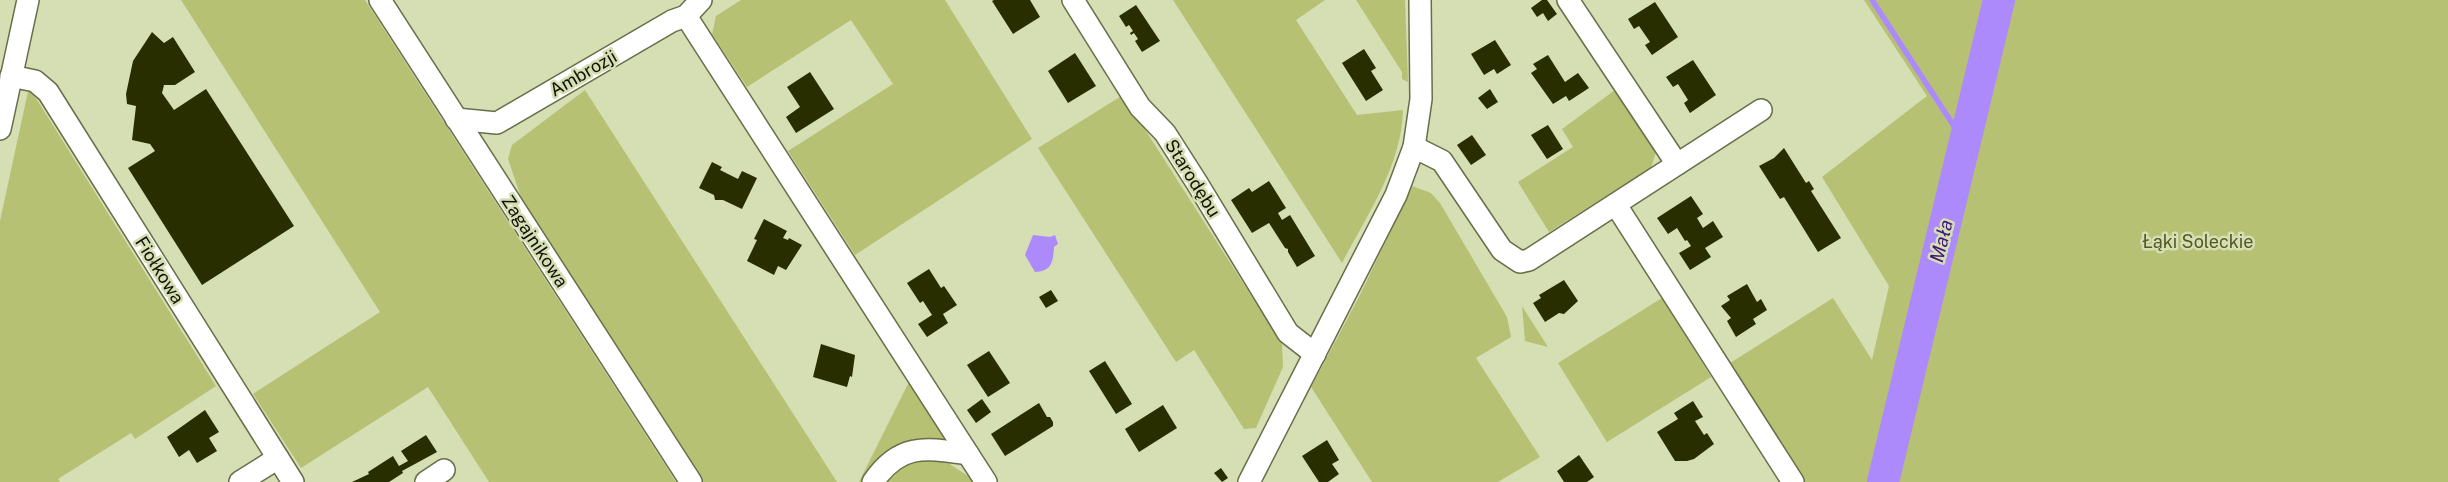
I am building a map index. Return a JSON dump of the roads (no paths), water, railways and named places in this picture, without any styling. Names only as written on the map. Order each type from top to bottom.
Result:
[{"type":"street","points":[[0,129],[28,0]]},
{"type":"street","name":"Zagajnikowa","points":[[380,0],[691,482]]},
{"type":"street","name":"Ambrozji","points":[[456,119],[497,123],[672,21],[686,16],[701,0]]},
{"type":"street","name":"Starodębu","points":[[1073,0],[1140,106],[1165,132],[1288,333],[1315,354]]},
{"type":"street","points":[[1249,482],[1396,195],[1414,147],[1421,99],[1420,0]]},
{"type":"street","points":[[1568,0],[1678,164]]},
{"type":"street","points":[[686,16],[986,482]]},
{"type":"street","name":"Fiołkowa","points":[[11,76],[35,81],[48,92],[294,482]]},
{"type":"street","points":[[1414,147],[1442,161],[1502,250],[1520,262],[1529,260],[1616,205],[1760,110]]},
{"type":"street","points":[[1616,205],[1792,482]]},
{"type":"street","points":[[874,482],[880,472],[908,451],[930,448],[968,454]]},
{"type":"street","points":[[240,482],[278,458]]},
{"type":"street","points":[[426,482],[444,470]]},
{"type":"waterway","points":[[1872,0],[1963,140]]},
{"type":"waterway","name":"Mała","points":[[1883,482],[1999,0]]},
{"type":"park label","name":"Łąki Soleckie","points":[[2198,241]]}]
